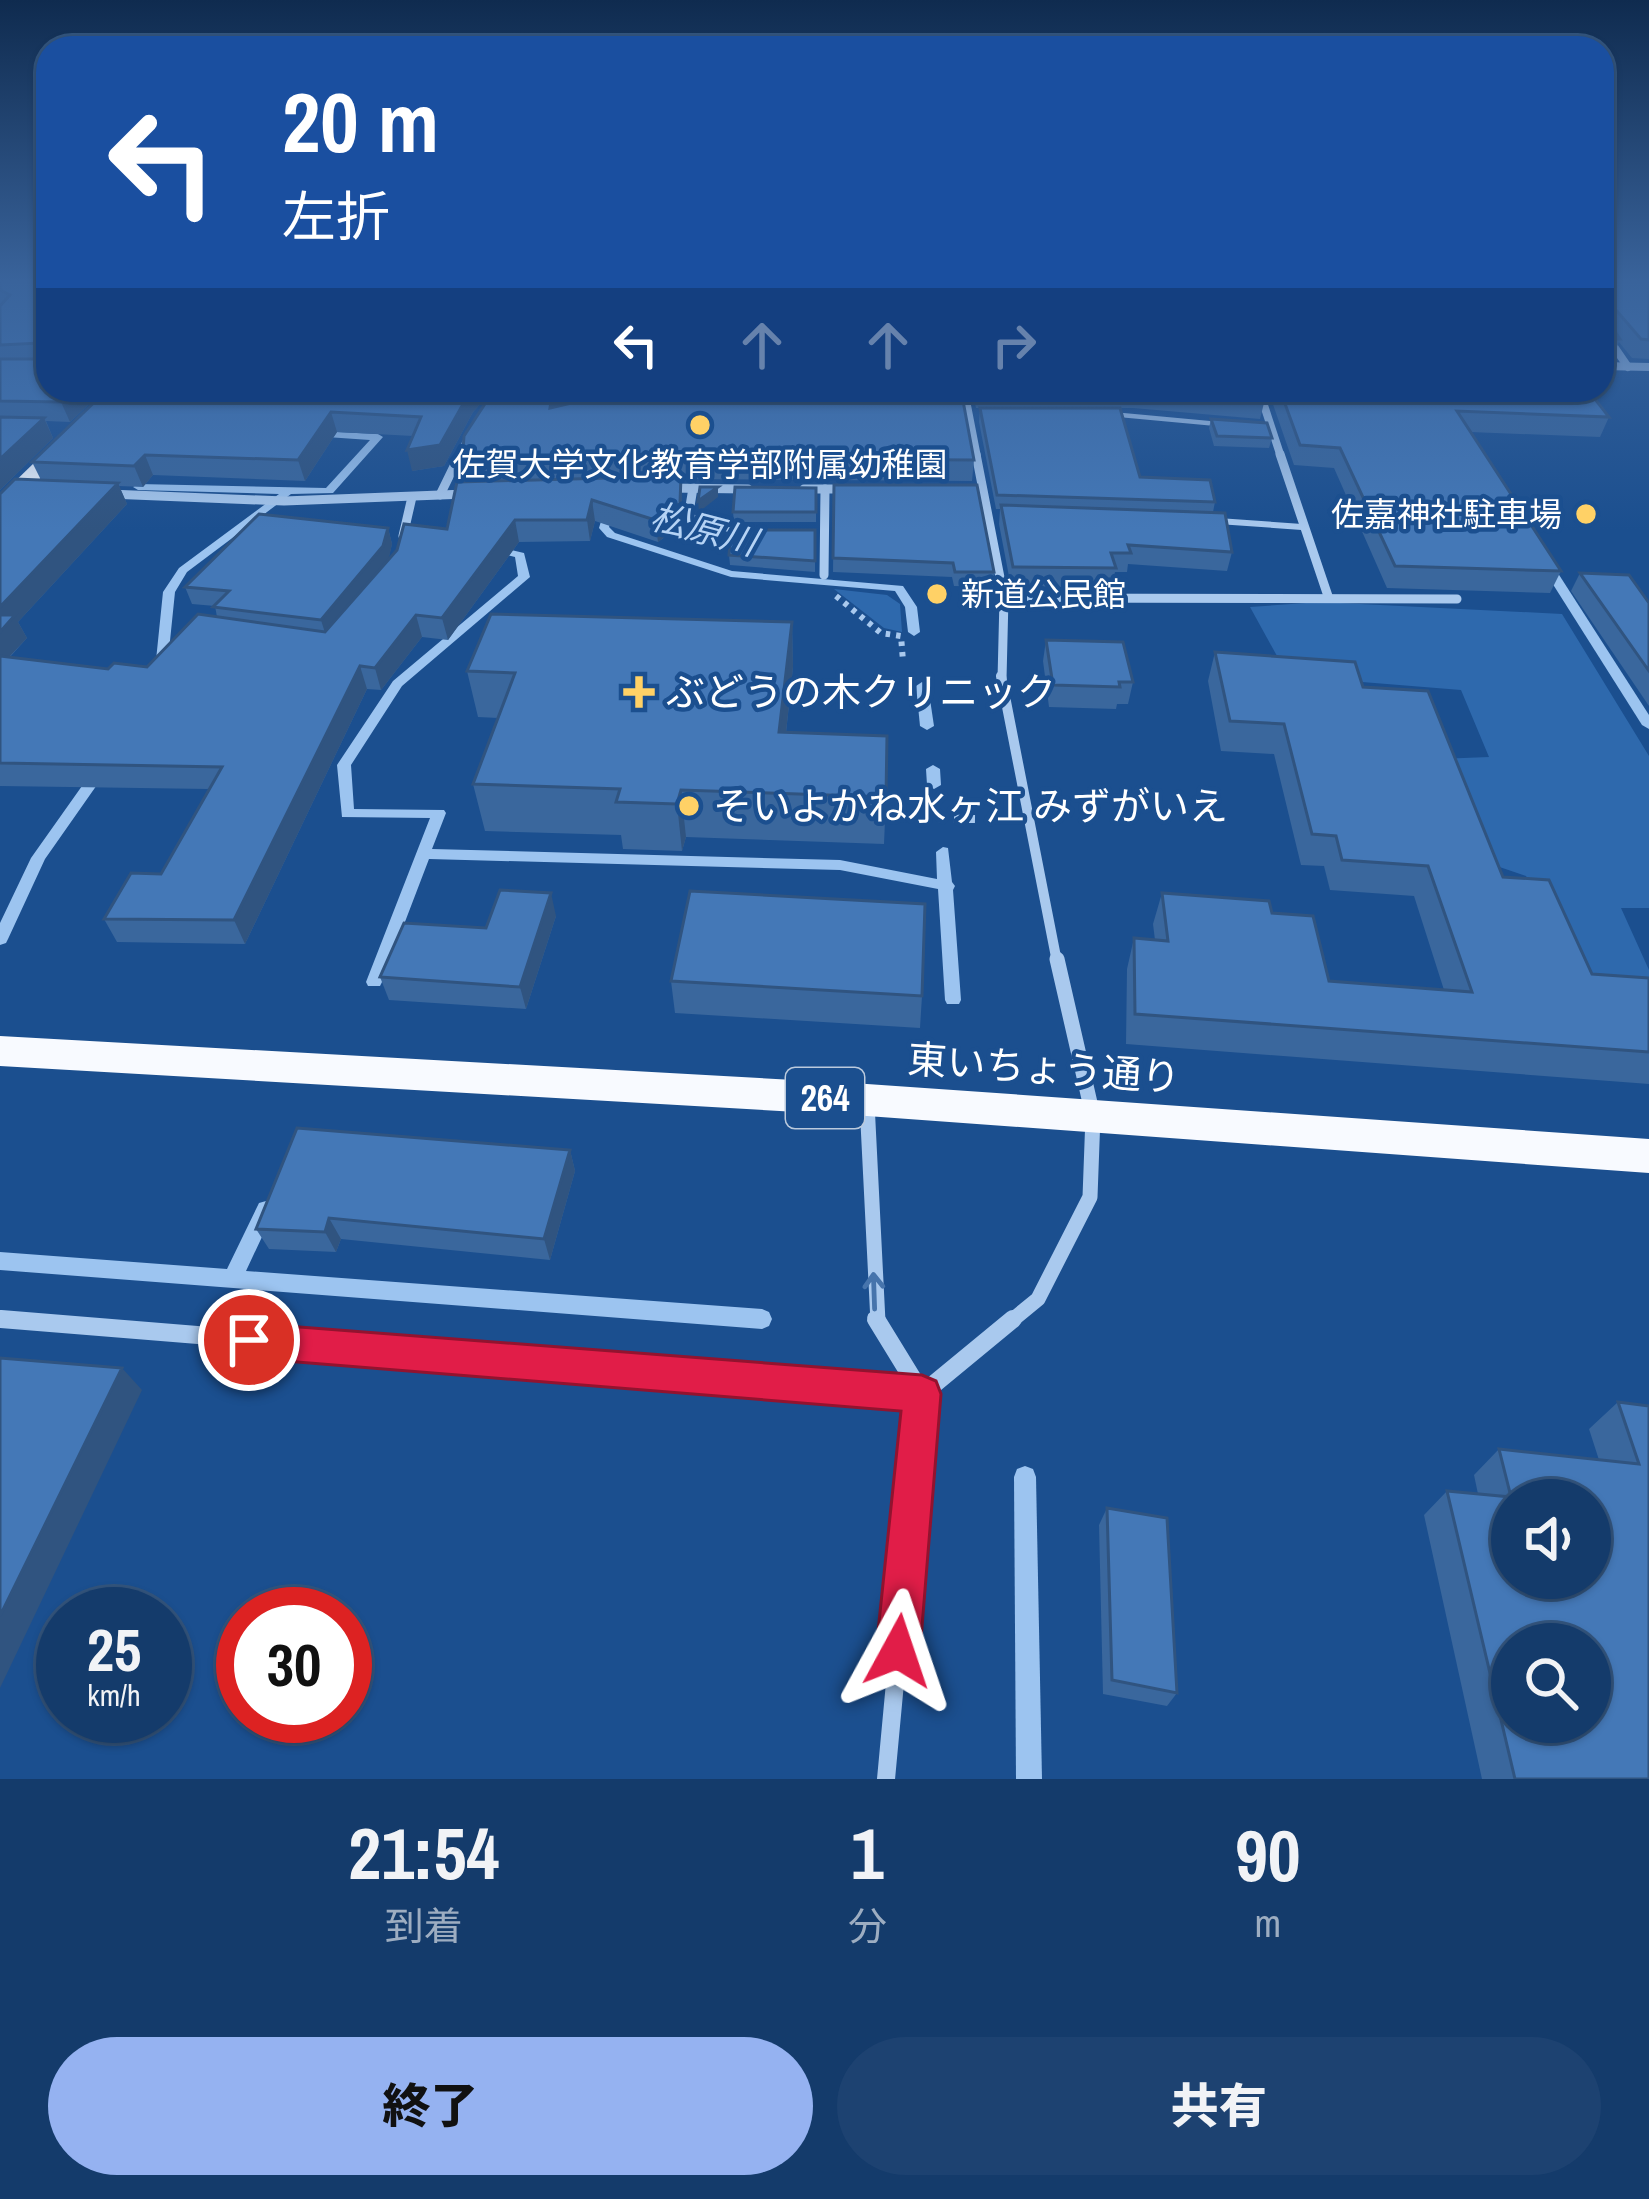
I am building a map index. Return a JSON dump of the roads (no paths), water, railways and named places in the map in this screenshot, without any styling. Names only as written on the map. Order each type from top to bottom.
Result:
[{"type":"highway","name":"東いちょう通り","points":[[0,1051],[867,1100],[1649,1156]]},
{"type":"main road","points":[[0,508],[25,491],[72,429],[112,402]]},
{"type":"street","points":[[1614,366],[1649,368]]},
{"type":"street","points":[[0,1319],[922,1394],[1038,1299],[1090,1197],[1093,1116],[1073,1043],[998,661],[1006,625],[1004,598],[966,402]]},
{"type":"street","points":[[1263,402],[1328,596]]},
{"type":"street","points":[[440,496],[479,417]]},
{"type":"street","points":[[653,488],[759,489]]},
{"type":"street","points":[[693,488],[688,518],[732,531],[755,531]]},
{"type":"street","points":[[781,489],[871,489]]},
{"type":"street","points":[[825,489],[825,581]]},
{"type":"street","points":[[963,490],[986,490]]},
{"type":"street","points":[[88,494],[284,501],[486,494]]},
{"type":"street","points":[[401,543],[412,496]]},
{"type":"street","points":[[801,531],[824,531]]},
{"type":"street","points":[[1004,598],[1457,599]]},
{"type":"street","points":[[867,1100],[875,1317],[922,1394],[886,1779]]},
{"type":"lane","points":[[1098,414],[1235,425]]},
{"type":"lane","points":[[969,415],[989,415]]},
{"type":"lane","points":[[1253,426],[1272,427]]},
{"type":"lane","points":[[1211,521],[1302,527]]},
{"type":"waterway","name":"松原川","points":[[576,402],[583,416]]},
{"type":"waterway","points":[[289,491],[329,491],[378,437],[315,434]]},
{"type":"waterway","points":[[138,487],[289,491]]},
{"type":"waterway","points":[[161,670],[169,592],[183,570],[289,491]]},
{"type":"waterway","name":"松原川","points":[[611,505],[604,528],[611,535],[731,574],[899,588],[911,607],[914,632]]},
{"type":"waterway","points":[[374,982],[439,813],[347,814],[344,765],[397,684],[524,577],[520,555],[495,549]]},
{"type":"waterway","points":[[1548,567],[1649,725]]},
{"type":"waterway","points":[[922,686],[927,726]]},
{"type":"waterway","points":[[933,769],[934,785]]},
{"type":"waterway","points":[[0,939],[38,858],[99,772]]},
{"type":"waterway","name":"松原川","points":[[943,852],[945,885]]},
{"type":"waterway","points":[[426,854],[840,865],[945,885]]},
{"type":"waterway","name":"松原川","points":[[945,885],[953,1000]]},
{"type":"waterway","points":[[233,1277],[266,1209]]},
{"type":"waterway","points":[[0,1261],[762,1319]]},
{"type":"waterway","name":"松原川","points":[[1025,1477],[1029,1779]]},
{"type":"place","name":"佐賀大学文化教育学部附属幼稚園","points":[[700,425]]},
{"type":"place","name":"佐嘉神社駐車場","points":[[1586,514]]},
{"type":"place","name":"新道公民館","points":[[937,594]]},
{"type":"place","name":"ぶどうの木クリニック","points":[[639,692]]},
{"type":"place","name":"そいよかね水ヶ江 みずがいえ","points":[[689,806]]}]
